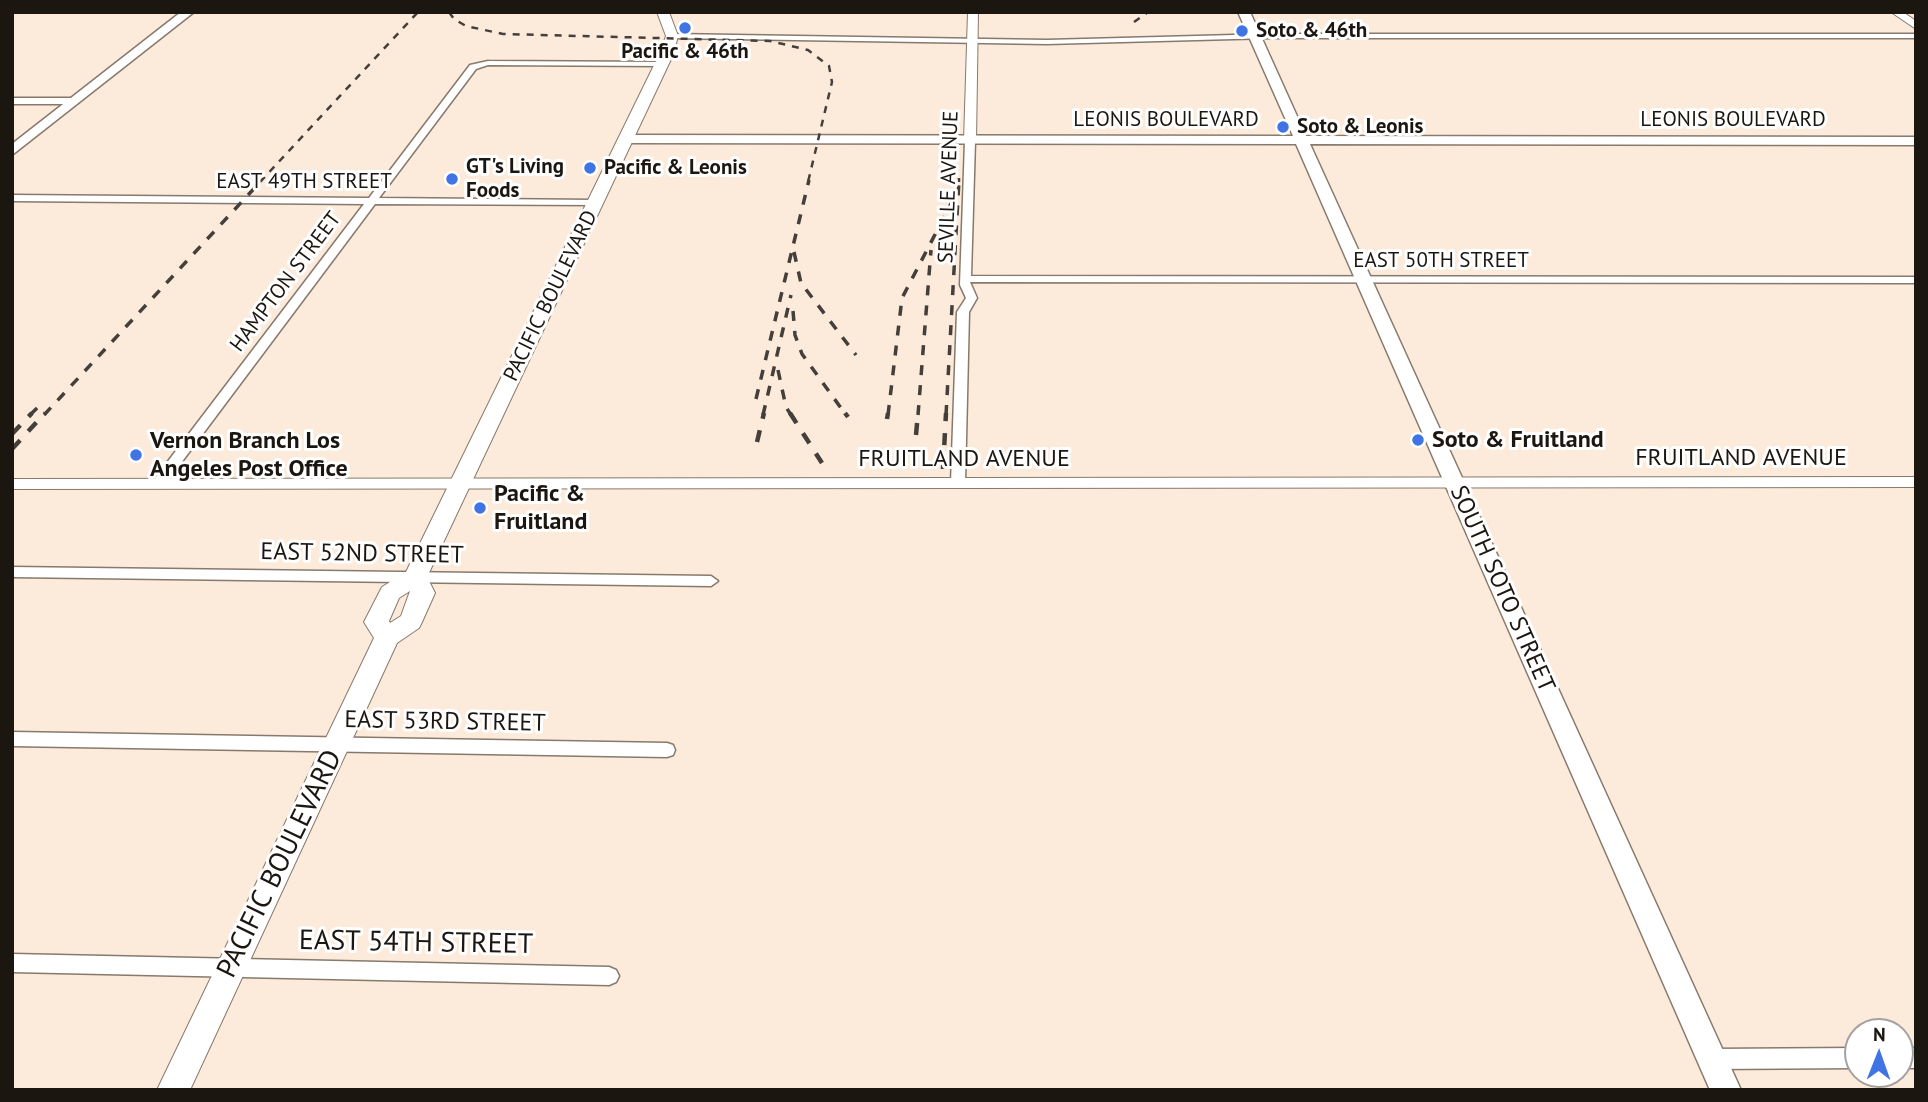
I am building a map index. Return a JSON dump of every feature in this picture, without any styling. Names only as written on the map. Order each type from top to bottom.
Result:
[{"type":"main road","points":[[12,151],[188,12]]},
{"type":"main road","points":[[663,12],[672,36]]},
{"type":"main road","name":"SOUTH SOTO STREET","points":[[1244,12],[1726,1090]]},
{"type":"main road","name":"PACIFIC BOULEVARD","points":[[173,1090],[387,637],[410,622],[423,593],[415,578],[662,64],[672,36]]},
{"type":"main road","name":"LEONIS BOULEVARD","points":[[626,139],[1916,141]]},
{"type":"street","name":"SEVILLE AVENUE","points":[[958,483],[963,312],[972,298],[965,279],[973,12]]},
{"type":"street","points":[[1896,12],[1916,26]]},
{"type":"street","points":[[672,36],[974,42],[1255,38],[1916,36]]},
{"type":"street","name":"HAMPTON STREET","points":[[159,484],[470,69],[488,63],[662,64]]},
{"type":"street","points":[[12,101],[75,101]]},
{"type":"street","name":"EAST 49TH STREET","points":[[12,198],[595,203]]},
{"type":"street","name":"EAST 50TH STREET","points":[[965,279],[1916,280]]},
{"type":"street","name":"FRUITLAND AVENUE","points":[[13,485],[1916,482]]},
{"type":"street","name":"EAST 52ND STREET","points":[[12,572],[711,582]]},
{"type":"street","name":"EAST 53RD STREET","points":[[12,739],[667,750]]},
{"type":"street","name":"EAST 54TH STREET","points":[[12,963],[609,975]]},
{"type":"street","points":[[1712,1059],[1844,1058]]},
{"type":"shaded area","points":[[12,12],[1916,12],[1916,1090],[12,1090]]},
{"type":"railway","points":[[260,182],[418,12]]},
{"type":"railway","points":[[449,12],[454,19],[466,26],[503,34],[770,41],[808,50],[829,66],[832,82],[808,182]]},
{"type":"railway","points":[[1134,22],[1148,12]]},
{"type":"railway","points":[[44,415],[262,180]]},
{"type":"railway","points":[[756,399],[809,180]]},
{"type":"railway","points":[[946,415],[959,180]]},
{"type":"railway","points":[[888,415],[902,298],[955,196]]},
{"type":"railway","points":[[918,415],[931,250]]},
{"type":"railway","points":[[794,252],[801,283],[856,355]]},
{"type":"railway","points":[[763,415],[791,295]]},
{"type":"railway","points":[[793,311],[795,335],[802,354],[846,415]]},
{"type":"railway","points":[[778,370],[786,407],[791,415]]},
{"type":"railway","points":[[32,413],[39,406]]},
{"type":"railway","points":[[12,434],[32,413]]},
{"type":"railway","points":[[12,449],[45,413]]},
{"type":"railway","points":[[757,442],[764,413]]},
{"type":"railway","points":[[790,413],[822,463]]},
{"type":"railway","points":[[845,413],[848,417]]},
{"type":"railway","points":[[887,419],[888,413]]},
{"type":"railway","points":[[916,435],[918,413]]},
{"type":"railway","points":[[943,469],[946,413]]},
{"type":"place","name":"Pacific & 46th","points":[[685,28]]},
{"type":"place","name":"Soto & 46th","points":[[1242,31]]},
{"type":"place","name":"Soto & Leonis","points":[[1283,127]]},
{"type":"place","name":"Pacific & Leonis","points":[[590,168]]},
{"type":"place","name":"GT's Living Foods","points":[[452,179]]},
{"type":"place","name":"Soto & Fruitland","points":[[1418,440]]},
{"type":"place","name":"Vernon Branch Los Angeles Post Office","points":[[136,455]]},
{"type":"place","name":"Pacific & Fruitland","points":[[480,508]]}]
